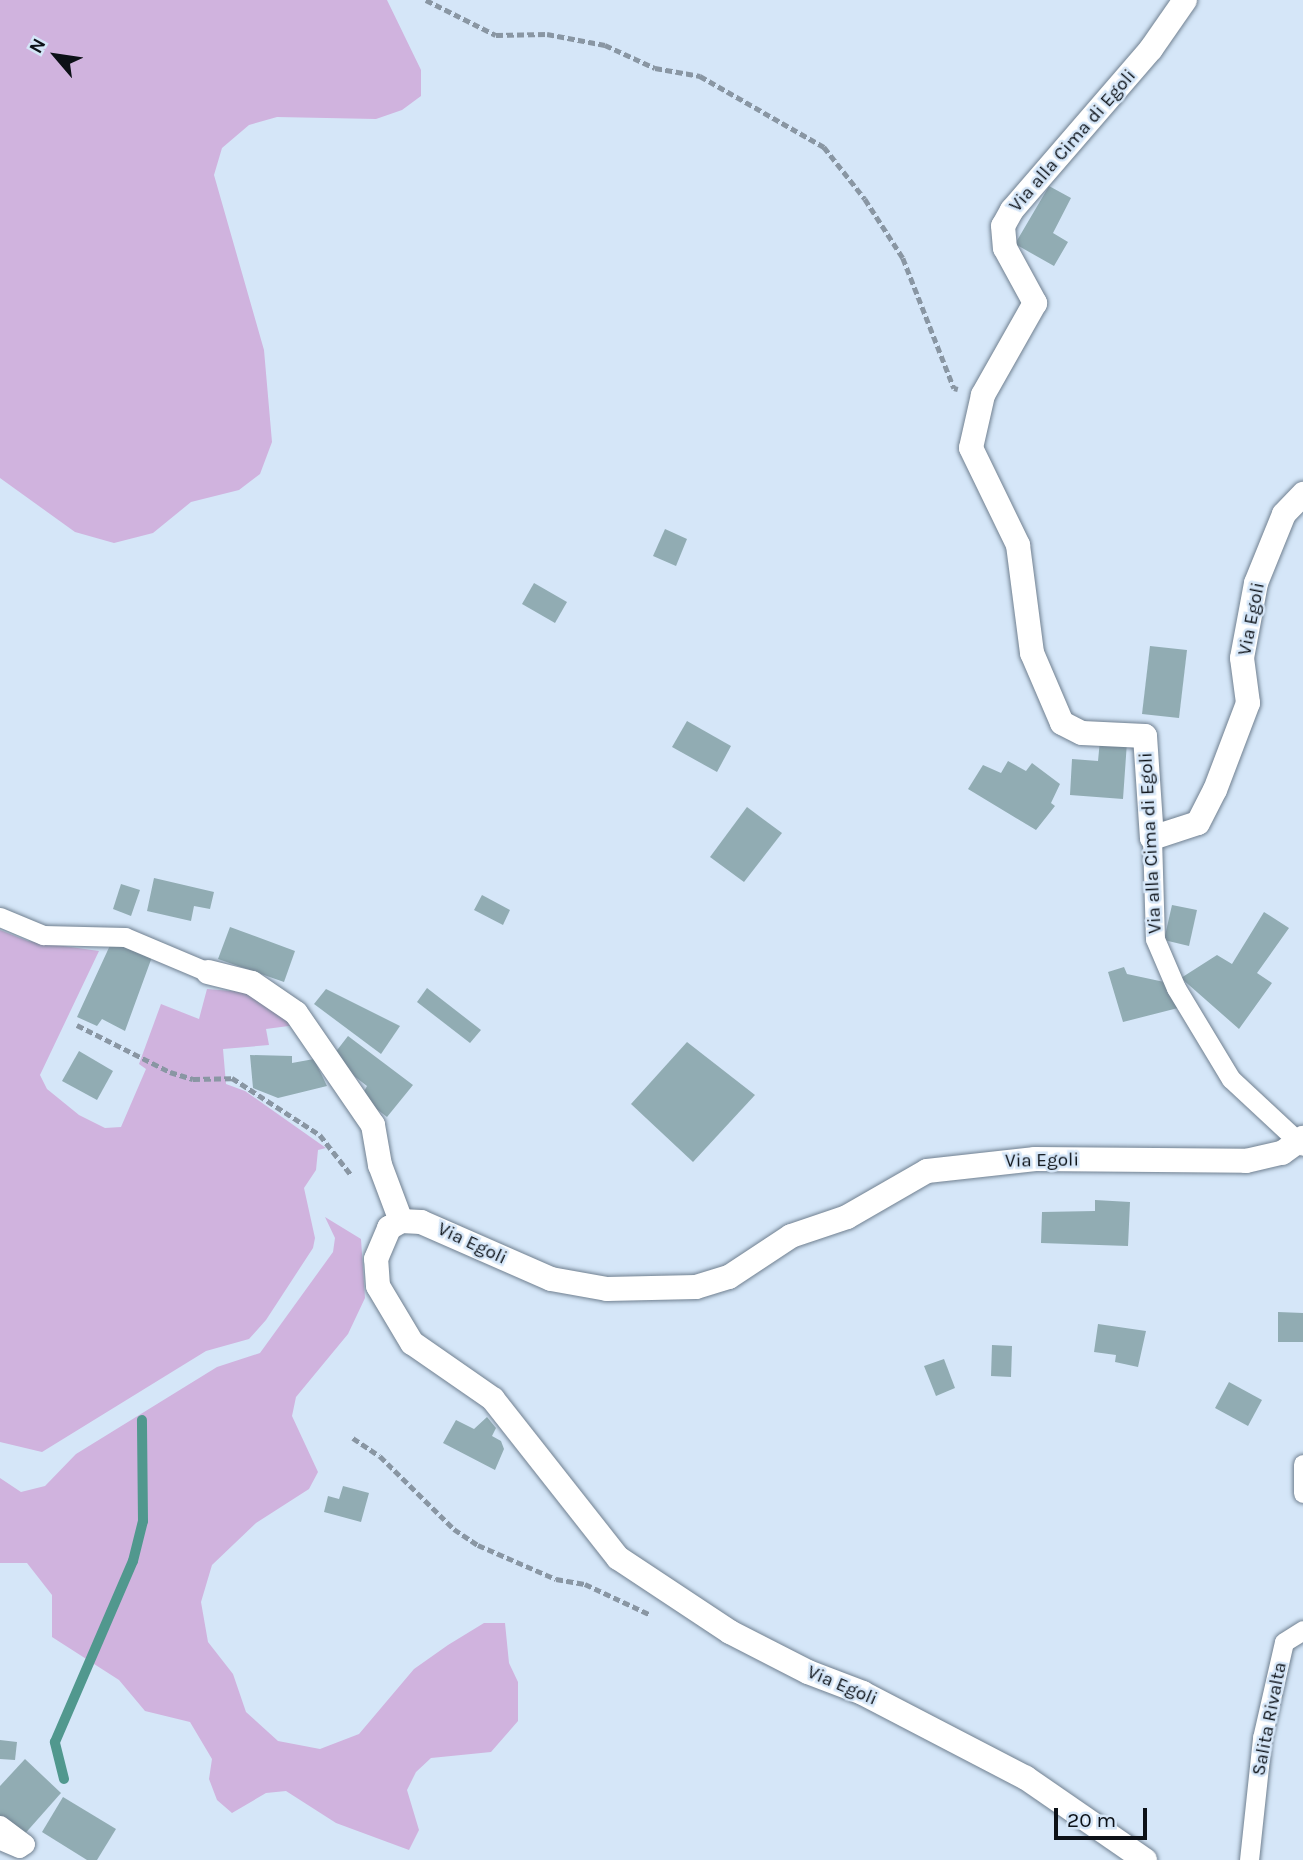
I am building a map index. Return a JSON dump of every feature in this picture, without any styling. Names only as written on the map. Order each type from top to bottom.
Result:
[{"type":"street","name":"Via alla Cima di Egoli","points":[[1185,0],[1152,49],[1012,210],[1003,226],[1005,248],[1035,303],[983,395],[971,448],[1018,545],[1032,653],[1062,723],[1082,733],[1145,736],[1155,939],[1175,988],[1231,1079],[1301,1143]]},
{"type":"street","name":"Via Egoli","points":[[1152,838],[1198,823],[1216,790],[1248,703],[1242,658],[1256,583],[1284,514],[1303,494]]},
{"type":"street","points":[[0,917],[43,935],[125,937],[208,972],[253,983],[296,1013],[373,1125],[380,1165],[401,1221]]},
{"type":"street","name":"Via Egoli","points":[[1145,1860],[1026,1778],[863,1693],[808,1672],[730,1632],[618,1559],[493,1399],[412,1343],[378,1286],[376,1259],[382,1240],[401,1221],[445,1230],[551,1279],[607,1289],[696,1287],[729,1277],[791,1236],[847,1217],[927,1171],[1035,1159],[1246,1161],[1282,1153],[1301,1143]]},
{"type":"street","points":[[1303,1464],[1303,1493]]},
{"type":"street","name":"Salita Rivalta","points":[[1249,1860],[1262,1738],[1284,1642],[1303,1630]]},
{"type":"street","points":[[0,1825],[25,1844],[19,1849],[0,1840]]},
{"type":"path","points":[[426,0],[496,35],[547,34],[605,45],[655,68],[700,76],[824,147],[865,199],[903,258],[954,388],[983,395]]},
{"type":"path","points":[[77,1026],[170,1072],[193,1079],[232,1078],[320,1135],[359,1186]]},
{"type":"path","points":[[353,1438],[380,1456],[454,1529],[478,1545],[544,1575],[585,1584],[613,1601],[661,1619]]},
{"type":"shaded area","points":[[0,0],[387,0],[421,70],[421,96],[402,110],[376,119],[277,117],[249,125],[222,148],[214,175],[264,350],[272,442],[260,474],[239,490],[191,502],[153,533],[114,543],[75,532],[0,478]]},
{"type":"shaded area","points":[[0,930],[28,941],[99,951],[40,1075],[47,1089],[79,1115],[105,1128],[121,1127],[146,1069],[139,1064],[161,1004],[199,1019],[207,989],[244,992],[296,1025],[266,1029],[269,1045],[223,1049],[226,1084],[245,1091],[326,1148],[318,1150],[316,1170],[304,1188],[315,1238],[313,1248],[266,1320],[249,1339],[206,1351],[42,1452],[0,1442]]},
{"type":"shaded area","points":[[325,1217],[361,1239],[365,1298],[348,1334],[296,1397],[292,1416],[318,1472],[309,1489],[256,1523],[212,1565],[201,1602],[208,1642],[233,1674],[246,1712],[278,1741],[320,1749],[359,1734],[414,1669],[448,1645],[484,1623],[505,1623],[509,1663],[518,1682],[518,1721],[491,1752],[431,1758],[416,1772],[407,1790],[419,1830],[409,1850],[336,1823],[286,1791],[266,1793],[232,1813],[217,1800],[209,1779],[212,1759],[190,1722],[145,1711],[119,1680],[52,1637],[52,1595],[27,1563],[0,1563],[0,1478],[21,1492],[45,1486],[76,1454],[217,1367],[260,1353],[333,1252],[335,1238]]},
{"type":"building","points":[[1049,186],[1071,198],[1053,233],[1068,242],[1054,266],[1015,244]]},
{"type":"building","points":[[665,529],[687,539],[676,566],[653,556]]},
{"type":"building","points":[[534,583],[567,602],[555,623],[522,604]]},
{"type":"building","points":[[1150,646],[1187,650],[1179,718],[1142,714]]},
{"type":"building","points":[[687,721],[731,746],[717,772],[672,747]]},
{"type":"building","points":[[1100,740],[1127,742],[1123,799],[1070,795],[1072,759],[1098,761]]},
{"type":"building","points":[[1008,761],[1026,771],[1032,763],[1060,784],[1051,803],[1055,806],[1036,830],[968,789],[983,765],[1001,773]]},
{"type":"building","points":[[747,807],[782,833],[744,882],[710,857]]},
{"type":"building","points":[[154,878],[214,892],[210,909],[194,906],[191,921],[147,911]]},
{"type":"building","points":[[121,884],[140,890],[131,916],[113,909]]},
{"type":"building","points":[[482,895],[510,910],[503,925],[474,910]]},
{"type":"building","points":[[1172,905],[1197,910],[1189,946],[1164,940]]},
{"type":"building","points":[[1264,912],[1289,928],[1257,973],[1272,983],[1239,1029],[1181,978],[1217,955],[1232,964]]},
{"type":"building","points":[[230,927],[295,951],[284,982],[218,959]]},
{"type":"building","points":[[112,941],[152,957],[125,1031],[102,1019],[97,1026],[77,1017]]},
{"type":"building","points":[[1124,967],[1127,974],[1169,983],[1178,1008],[1123,1022],[1108,972]]},
{"type":"building","points":[[427,988],[481,1030],[470,1043],[417,1002]]},
{"type":"building","points":[[326,989],[400,1026],[381,1054],[314,1004]]},
{"type":"building","points":[[348,1036],[413,1085],[387,1117],[361,1097],[367,1086],[331,1058]]},
{"type":"building","points":[[687,1042],[755,1095],[693,1162],[631,1104]]},
{"type":"building","points":[[79,1051],[113,1071],[97,1100],[62,1081]]},
{"type":"building","points":[[250,1055],[292,1056],[292,1063],[314,1059],[327,1086],[278,1098],[253,1088]]},
{"type":"building","points":[[1095,1200],[1130,1202],[1128,1246],[1041,1243],[1042,1212],[1095,1211]]},
{"type":"building","points":[[1278,1312],[1303,1313],[1303,1342],[1278,1342]]},
{"type":"building","points":[[1098,1324],[1146,1331],[1138,1367],[1115,1362],[1116,1355],[1094,1352]]},
{"type":"building","points":[[992,1345],[1012,1346],[1011,1377],[991,1376]]},
{"type":"building","points":[[944,1359],[955,1388],[936,1396],[924,1366]]},
{"type":"building","points":[[1229,1382],[1262,1400],[1248,1426],[1215,1408]]},
{"type":"building","points":[[487,1417],[496,1428],[492,1436],[501,1441],[504,1449],[495,1470],[443,1443],[456,1420],[474,1429]]},
{"type":"building","points":[[343,1486],[369,1493],[361,1522],[324,1512],[328,1496],[339,1499]]},
{"type":"building","points":[[0,1740],[17,1742],[15,1760],[0,1759]]},
{"type":"building","points":[[25,1759],[61,1793],[22,1837],[0,1817],[0,1786]]},
{"type":"building","points":[[63,1797],[116,1829],[97,1860],[87,1860],[42,1832]]},
{"type":"waterway","points":[[64,1779],[55,1742],[133,1561],[143,1521],[142,1420]]}]
